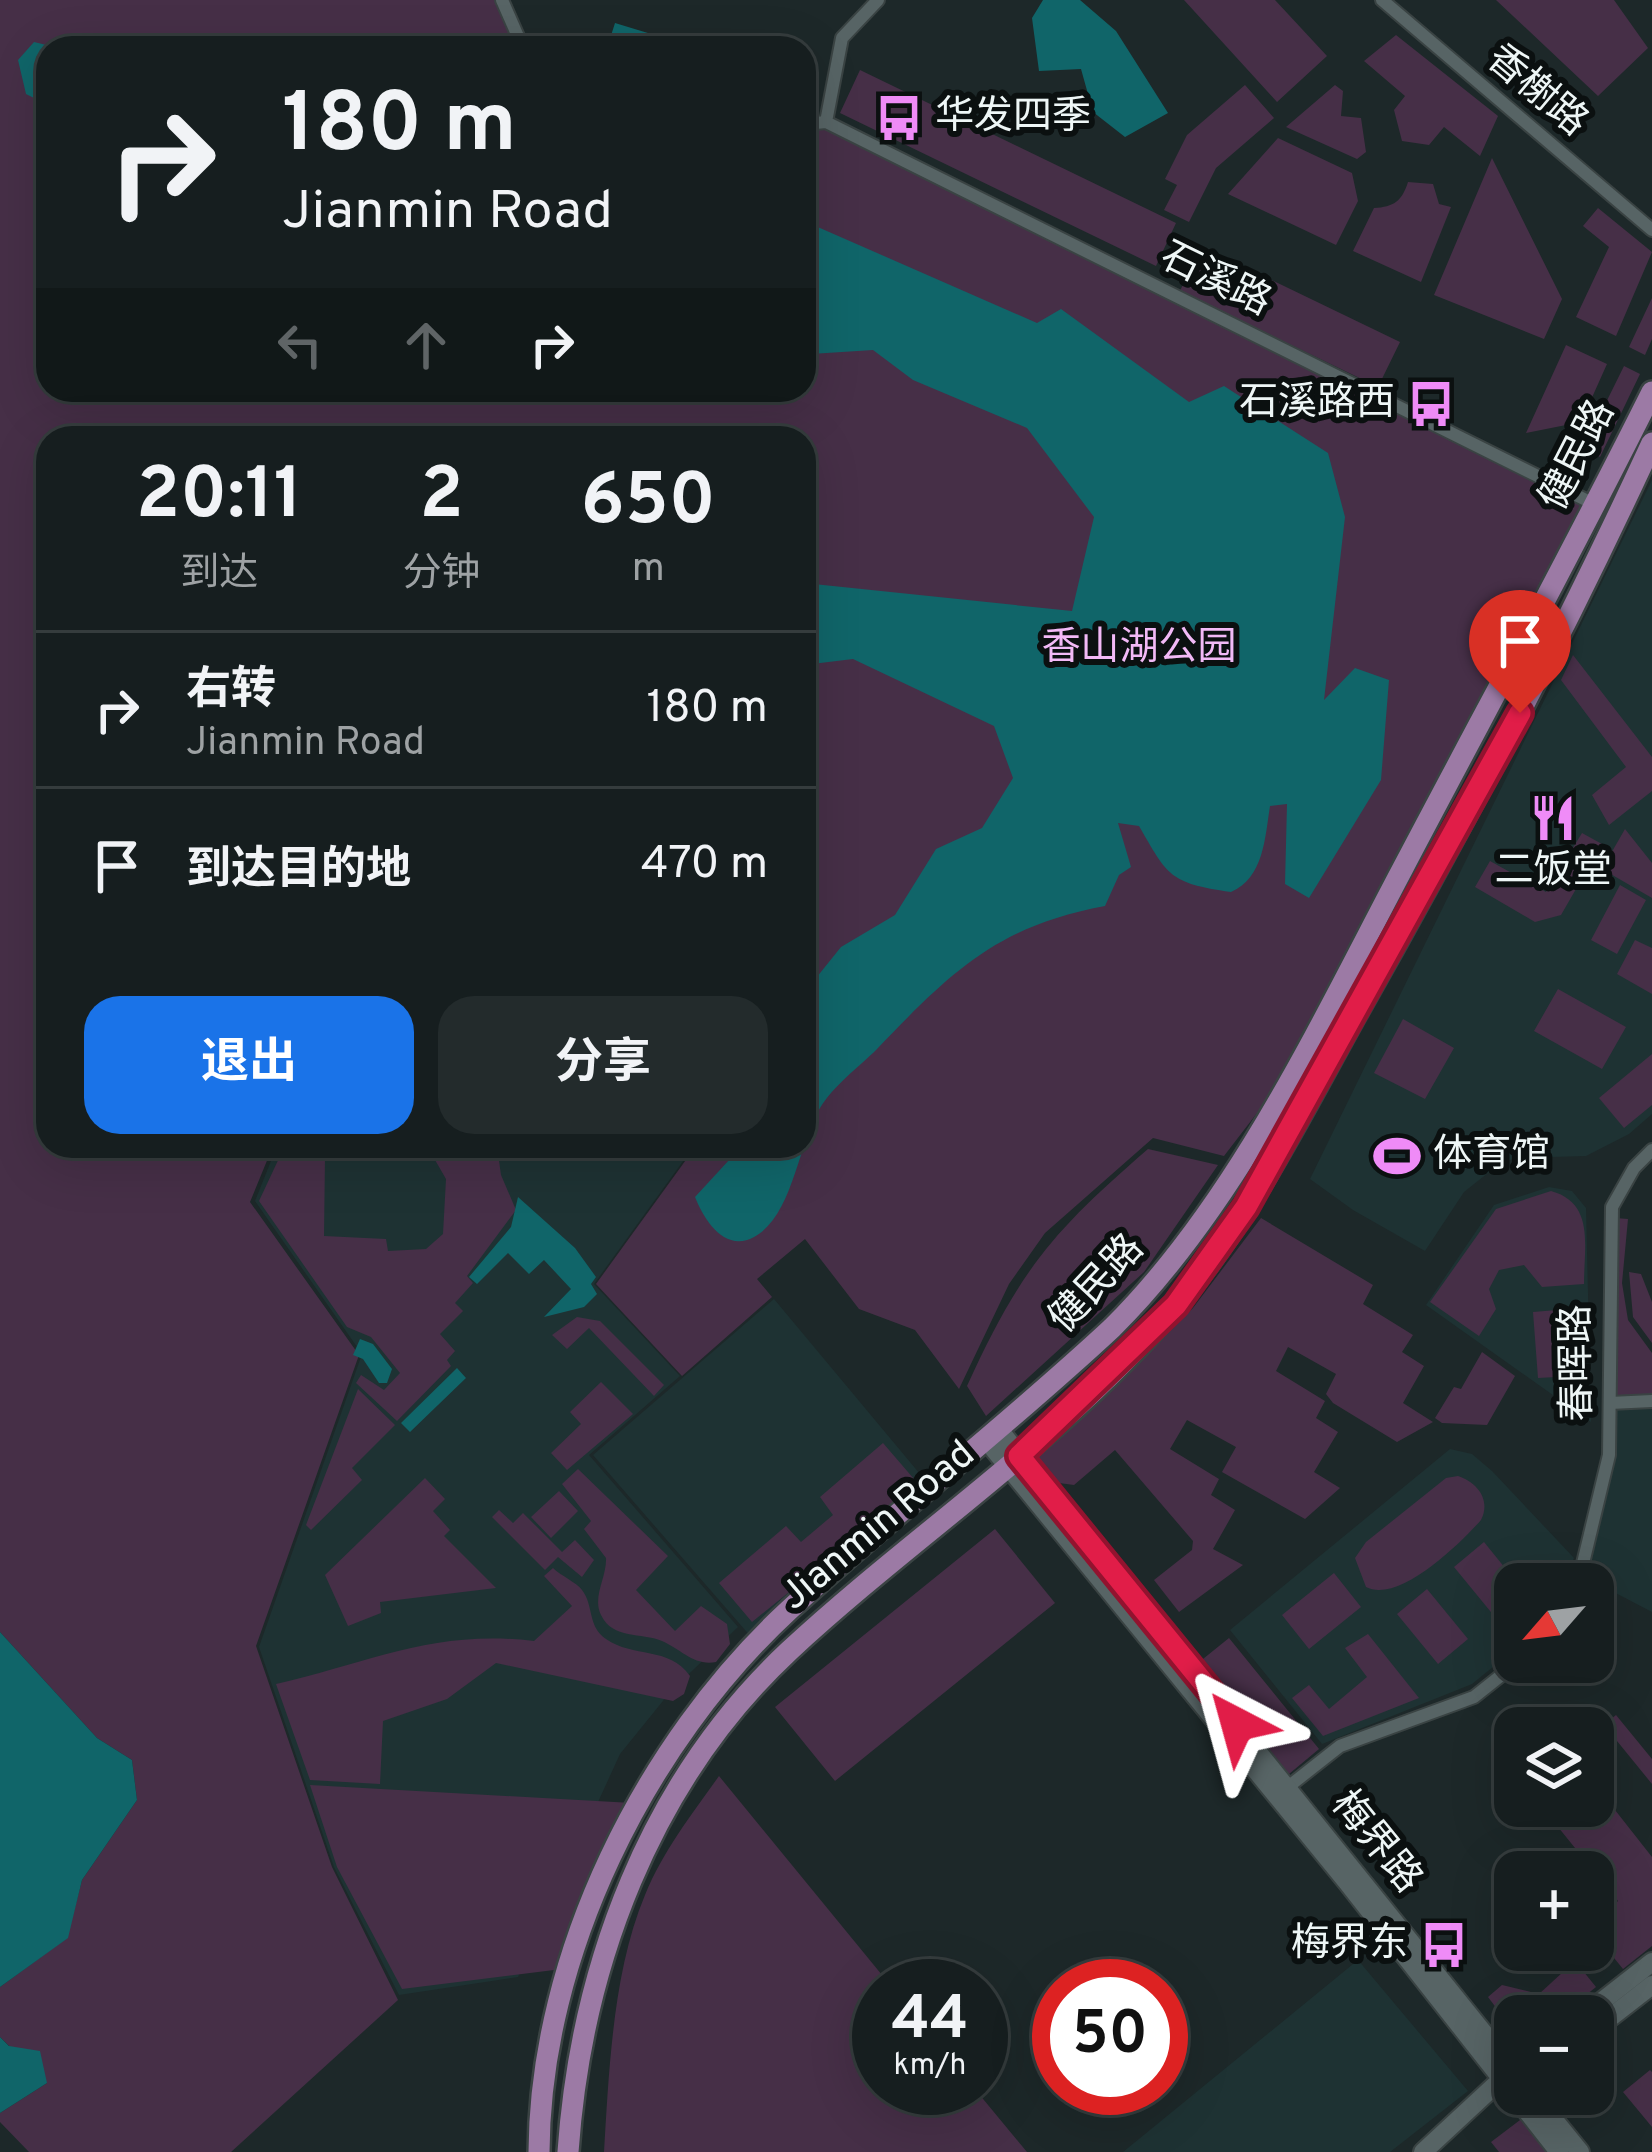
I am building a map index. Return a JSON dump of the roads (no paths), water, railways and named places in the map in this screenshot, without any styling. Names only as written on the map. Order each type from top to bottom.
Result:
[{"type":"main road","name":"健民路","points":[[539,2152],[550,2037],[572,1954],[650,1788],[732,1671],[785,1613],[994,1437],[1144,1297],[1215,1202],[1330,1007],[1652,392]]},
{"type":"main road","name":"Jianmin Road","points":[[568,2152],[597,1966],[617,1909],[674,1799],[787,1653],[1013,1461],[1176,1305],[1253,1196],[1478,793],[1582,594],[1652,443]]},
{"type":"main road","points":[[994,1437],[1494,2055]]},
{"type":"main road","name":"梅界路","points":[[1013,1461],[1288,1787],[1494,2054]]},
{"type":"main road","points":[[1610,1995],[1652,1962]]},
{"type":"main road","points":[[1614,2015],[1652,1985]]},
{"type":"main road","points":[[1424,2152],[1494,2097]]},
{"type":"main road","points":[[1536,2115],[1559,2152]]},
{"type":"main road","name":"梅界路","points":[[1546,2115],[1580,2152]]},
{"type":"street","points":[[502,0],[518,36]]},
{"type":"street","points":[[816,123],[826,122],[842,38],[878,0]]},
{"type":"street","name":"香榭路","points":[[1382,0],[1652,230]]},
{"type":"street","name":"石溪路","points":[[826,122],[1596,505]]},
{"type":"street","name":"春晖路","points":[[1583,1563],[1609,1455],[1612,1207],[1652,1150]]},
{"type":"street","points":[[1610,1403],[1652,1401]]},
{"type":"street","points":[[1288,1787],[1340,1746],[1474,1697],[1494,1681]]},
{"type":"water","points":[[1043,0],[1080,0],[1116,31],[1168,113],[1125,137],[1093,112],[1081,69],[1039,71],[1032,18]]},
{"type":"water","points":[[615,23],[658,36],[611,36]]},
{"type":"water","points":[[36,42],[36,99],[26,94],[18,60]]},
{"type":"water","points":[[816,226],[1037,323],[1061,309],[1189,402],[1224,386],[1328,453],[1345,517],[1324,700],[1355,668],[1389,680],[1381,780],[1309,898],[1285,884],[1287,804],[1270,806],[1257,867],[1231,892],[1182,880],[1157,856],[1139,826],[1118,823],[1131,867],[1119,875],[1105,906],[1034,926],[978,956],[839,1084],[816,1116],[816,978],[841,947],[895,915],[936,849],[982,828],[1013,778],[994,726],[853,659],[816,664],[816,584],[1072,611],[1094,517],[1027,428],[913,380],[873,350],[816,354]]},
{"type":"water","points":[[731,1158],[800,1158],[778,1213],[754,1237],[734,1241],[710,1224],[695,1197]]},
{"type":"water","points":[[518,1197],[575,1248],[596,1277],[591,1284],[597,1294],[584,1307],[544,1317],[571,1289],[544,1260],[529,1274],[508,1253],[477,1284],[469,1277],[511,1227]]},
{"type":"water","points":[[360,1339],[373,1344],[392,1369],[387,1383],[379,1383],[363,1359],[353,1355]]},
{"type":"water","points":[[457,1368],[466,1378],[410,1432],[401,1423]]},
{"type":"water","points":[[0,1632],[97,1738],[132,1760],[137,1800],[82,1880],[68,1938],[0,1987]]},
{"type":"water","points":[[0,2037],[9,2046],[40,2051],[47,2083],[0,2113]]},
{"type":"place","name":"华发四季","points":[[899,118]]},
{"type":"place","name":"石溪路西","points":[[1431,404]]},
{"type":"place","name":"二饭堂","points":[[1553,818]]},
{"type":"place","name":"体育馆","points":[[1397,1156]]},
{"type":"place","name":"梅界东","points":[[1444,1945]]},
{"type":"park label","name":"香山湖公园","points":[[1139,649]]}]
